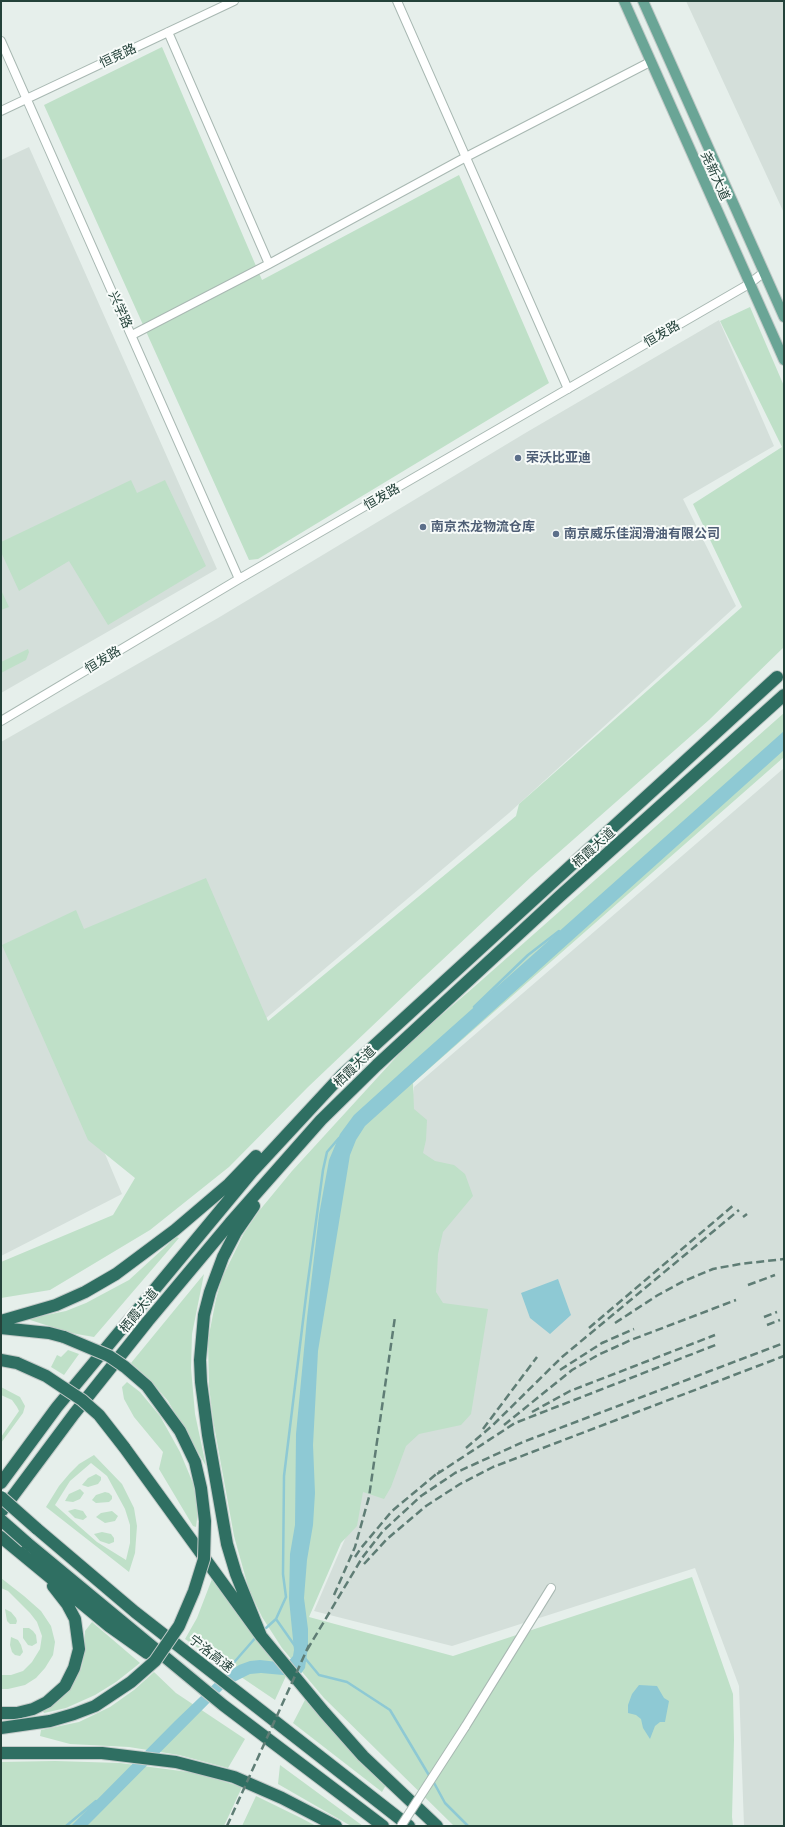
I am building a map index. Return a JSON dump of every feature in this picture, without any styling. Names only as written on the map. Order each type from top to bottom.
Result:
[{"type":"highway","name":"栖霞大道","points":[[1,1483],[57,1407],[252,1172],[341,1076],[780,674]]},
{"type":"highway","name":"栖霞大道","points":[[1,1512],[94,1389],[148,1321],[293,1149],[394,1049],[560,896],[784,695]]},
{"type":"highway","points":[[261,1636],[236,1574],[227,1544],[217,1491],[201,1382],[201,1338],[204,1314],[210,1292],[223,1257],[247,1215],[394,1049]]},
{"type":"highway","points":[[1,1321],[56,1305],[85,1292],[137,1260],[229,1184],[290,1123],[341,1076]]},
{"type":"highway","points":[[1,1328],[49,1333],[64,1337],[109,1356],[148,1386],[180,1431],[195,1462],[200,1482],[205,1521],[204,1559],[194,1591],[179,1626],[155,1661],[131,1682],[94,1706],[50,1721],[1,1728]]},
{"type":"highway","points":[[1,1360],[17,1363],[46,1376],[82,1400],[99,1415],[124,1447],[261,1636],[324,1712],[363,1756],[437,1826]]},
{"type":"highway","points":[[1,1714],[17,1713],[34,1709],[53,1698],[70,1678],[74,1668],[79,1649],[74,1619],[67,1604],[1,1521],[35,1478],[94,1389]]},
{"type":"highway","points":[[1,1470],[57,1407]]},
{"type":"highway","name":"宁洛高速","points":[[1,1497],[135,1612],[409,1826]]},
{"type":"highway","points":[[1,1537],[22,1547],[223,1705],[383,1826]]},
{"type":"highway","points":[[1,1754],[102,1753],[176,1762],[234,1778],[282,1798],[336,1826]]},
{"type":"main road","name":"尧新大道","points":[[624,1],[784,360]]},
{"type":"main road","name":"尧新大道","points":[[643,1],[763,273],[784,317]]},
{"type":"street","name":"恒竞路","points":[[1,112],[234,1]]},
{"type":"street","points":[[397,1],[568,390]]},
{"type":"street","points":[[168,32],[269,264]]},
{"type":"street","name":"兴学路","points":[[1,41],[239,578]]},
{"type":"street","points":[[132,335],[269,264],[466,157],[650,62]]},
{"type":"street","name":"恒发路","points":[[1,721],[239,578],[568,390],[749,284],[763,273]]},
{"type":"street","points":[[401,1826],[552,1588]]},
{"type":"shaded area","points":[[686,1],[784,1],[784,213]]},
{"type":"shaded area","points":[[29,147],[217,569],[1,693],[1,160]]},
{"type":"shaded area","points":[[719,320],[774,446],[683,499],[736,606],[509,813],[142,1123],[100,1142],[122,1194],[1,1256],[1,742],[218,618],[527,432]]},
{"type":"shaded area","points":[[784,768],[784,1826],[744,1826],[739,1686],[695,1568],[452,1646],[314,1611],[351,1525],[414,1087]]},
{"type":"green space","points":[[162,47],[262,280],[459,175],[549,383],[258,559],[249,560],[44,105]]},
{"type":"green space","points":[[750,307],[784,386],[784,647],[709,720],[532,876],[409,991],[308,1087],[229,1167],[150,1230],[50,1290],[1,1298],[1,1262],[113,1215],[135,1178],[88,1140],[2,945],[76,910],[84,929],[206,878],[268,1021],[516,816],[519,804],[742,607],[693,504],[782,447],[720,321]]},
{"type":"green space","points":[[131,480],[137,493],[165,480],[206,566],[108,625],[69,561],[19,591],[1,552],[1,542]]},
{"type":"green space","points":[[1,590],[9,607],[1,610]]},
{"type":"green space","points":[[28,649],[29,652],[26,660],[1,673],[1,662]]},
{"type":"green space","points":[[784,713],[784,757],[413,1083],[414,1109],[427,1120],[426,1140],[423,1153],[435,1161],[454,1165],[465,1174],[473,1196],[443,1232],[438,1254],[436,1292],[443,1303],[488,1309],[471,1414],[461,1425],[419,1434],[406,1446],[391,1487],[384,1499],[363,1492],[357,1526],[341,1543],[309,1617],[453,1656],[692,1577],[733,1694],[733,1826],[454,1826],[324,1698],[282,1648],[262,1617],[249,1590],[234,1536],[213,1420],[209,1386],[208,1340],[216,1299],[222,1278],[244,1233],[259,1211],[292,1171],[410,1042]]},
{"type":"green space","points":[[176,1237],[179,1238],[94,1337],[71,1333],[27,1319],[66,1311],[86,1303],[129,1280]]},
{"type":"green space","points":[[204,1274],[192,1334],[191,1368],[195,1414],[206,1466],[168,1401],[150,1380],[131,1363]]},
{"type":"green space","points":[[68,1350],[79,1354],[64,1375],[51,1367],[57,1355],[61,1357]]},
{"type":"green space","points":[[127,1382],[140,1392],[160,1416],[180,1452],[195,1488],[198,1511],[196,1527],[193,1526],[159,1469],[163,1452],[134,1417],[124,1399],[122,1387]]},
{"type":"green space","points":[[1,1387],[20,1397],[25,1406],[23,1413],[1,1443],[1,1437],[19,1411],[12,1400],[1,1395]]},
{"type":"green space","points":[[94,1455],[122,1484],[134,1508],[137,1526],[135,1553],[129,1572],[46,1507],[59,1486],[79,1464]],"holes":[[[91,1463],[107,1476],[125,1509],[130,1525],[130,1543],[126,1560],[97,1542],[55,1505],[70,1481]]]},
{"type":"green space","points":[[96,1474],[101,1477],[98,1484],[88,1487],[82,1485],[88,1478]]},
{"type":"green space","points":[[80,1489],[84,1493],[80,1499],[73,1502],[65,1501],[69,1494]]},
{"type":"green space","points":[[105,1492],[112,1496],[112,1499],[109,1502],[96,1503],[92,1500],[96,1495]]},
{"type":"green space","points":[[75,1509],[83,1511],[87,1517],[83,1520],[75,1518],[68,1511]]},
{"type":"green space","points":[[112,1511],[118,1516],[115,1521],[105,1523],[96,1517],[101,1513]]},
{"type":"green space","points":[[102,1532],[111,1534],[114,1538],[114,1542],[109,1544],[100,1541],[94,1534]]},
{"type":"green space","points":[[1,1578],[41,1611],[51,1626],[55,1642],[53,1655],[45,1668],[36,1678],[25,1685],[8,1689],[1,1689],[1,1675],[11,1675],[23,1671],[32,1662],[40,1649],[42,1636],[37,1622],[30,1613],[8,1591],[1,1588]]},
{"type":"green space","points":[[212,1579],[286,1676],[275,1700],[185,1639],[197,1618]]},
{"type":"green space","points":[[5,1609],[11,1612],[16,1618],[16,1624],[10,1624],[7,1621]]},
{"type":"green space","points":[[92,1622],[140,1663],[116,1682],[95,1695],[66,1708],[44,1713],[42,1709],[55,1703],[66,1694],[81,1669],[85,1631]]},
{"type":"green space","points":[[23,1628],[29,1628],[33,1631],[36,1635],[37,1643],[32,1646],[28,1645],[23,1638]]},
{"type":"green space","points":[[11,1637],[18,1640],[21,1645],[23,1652],[20,1656],[15,1655],[12,1652],[10,1645]]},
{"type":"green space","points":[[154,1672],[176,1693],[245,1739],[228,1768],[179,1755],[129,1747],[70,1744],[40,1736],[41,1730],[79,1722],[110,1707],[134,1690]]},
{"type":"green space","points":[[306,1698],[386,1785],[382,1792],[293,1723]]},
{"type":"green space","points":[[55,1761],[120,1763],[196,1773],[242,1787],[224,1826],[1,1826],[1,1762]]},
{"type":"green space","points":[[280,1765],[363,1826],[351,1826],[278,1784]]},
{"type":"green space","points":[[256,1796],[301,1818],[316,1826],[242,1826]]},
{"type":"water","points":[[784,731],[784,750],[365,1126],[356,1140],[350,1155],[318,1351],[313,1445],[315,1493],[313,1525],[307,1560],[304,1598],[308,1629],[308,1647],[305,1668],[300,1675],[294,1676],[261,1673],[250,1674],[224,1688],[87,1826],[71,1826],[222,1676],[239,1665],[250,1661],[260,1660],[287,1663],[293,1656],[294,1650],[289,1599],[290,1554],[295,1525],[296,1434],[319,1215],[329,1160],[340,1134],[354,1115]]},
{"type":"water","points":[[558,1279],[571,1315],[550,1334],[530,1318],[521,1293]]},
{"type":"water","points":[[639,1685],[657,1686],[664,1698],[669,1701],[665,1722],[660,1722],[655,1726],[650,1739],[643,1728],[641,1719],[636,1715],[628,1713],[628,1705],[632,1694]]},
{"type":"waterway","points":[[474,1007],[528,955],[559,931]]},
{"type":"waterway","points":[[266,1628],[276,1619],[286,1597],[283,1574],[284,1476],[323,1170],[327,1152],[339,1138]]},
{"type":"waterway","points":[[276,1619],[295,1646]]},
{"type":"waterway","points":[[230,1667],[257,1636]]},
{"type":"waterway","points":[[304,1657],[319,1675],[347,1682],[390,1710],[430,1777]]},
{"type":"waterway","points":[[433,1781],[445,1803],[468,1826]]},
{"type":"waterway","points":[[66,1826],[96,1801]]},
{"type":"railway","points":[[589,1328],[735,1204]]},
{"type":"railway","points":[[466,1448],[493,1425],[562,1357],[739,1210]]},
{"type":"railway","points":[[743,1217],[747,1214]]},
{"type":"railway","points":[[615,1323],[658,1295],[684,1281],[713,1269],[784,1259]]},
{"type":"railway","points":[[748,1285],[775,1275]]},
{"type":"railway","points":[[504,1425],[572,1370],[598,1355],[631,1340],[736,1300]]},
{"type":"railway","points":[[764,1317],[777,1312]]},
{"type":"railway","points":[[334,1595],[355,1547],[369,1497],[395,1317]]},
{"type":"railway","points":[[767,1325],[780,1320]]},
{"type":"railway","points":[[560,1370],[602,1343],[634,1329]]},
{"type":"railway","points":[[532,1412],[570,1391],[715,1335]]},
{"type":"railway","points":[[307,1650],[362,1558],[383,1531],[421,1496],[455,1473],[523,1442],[784,1343]]},
{"type":"railway","points":[[437,1474],[515,1423],[718,1344]]},
{"type":"railway","points":[[364,1564],[387,1539],[426,1506],[460,1484],[493,1467],[784,1356]]},
{"type":"railway","points":[[483,1429],[537,1357]]},
{"type":"railway","points":[[355,1557],[392,1511],[440,1471]]},
{"type":"railway","points":[[227,1826],[309,1645]]},
{"type":"place","name":"荣沃比亚迪","points":[[518,458]]},
{"type":"place","name":"南京杰龙物流仓库","points":[[423,527]]},
{"type":"place","name":"南京威乐佳润滑油有限公司","points":[[556,534]]}]
